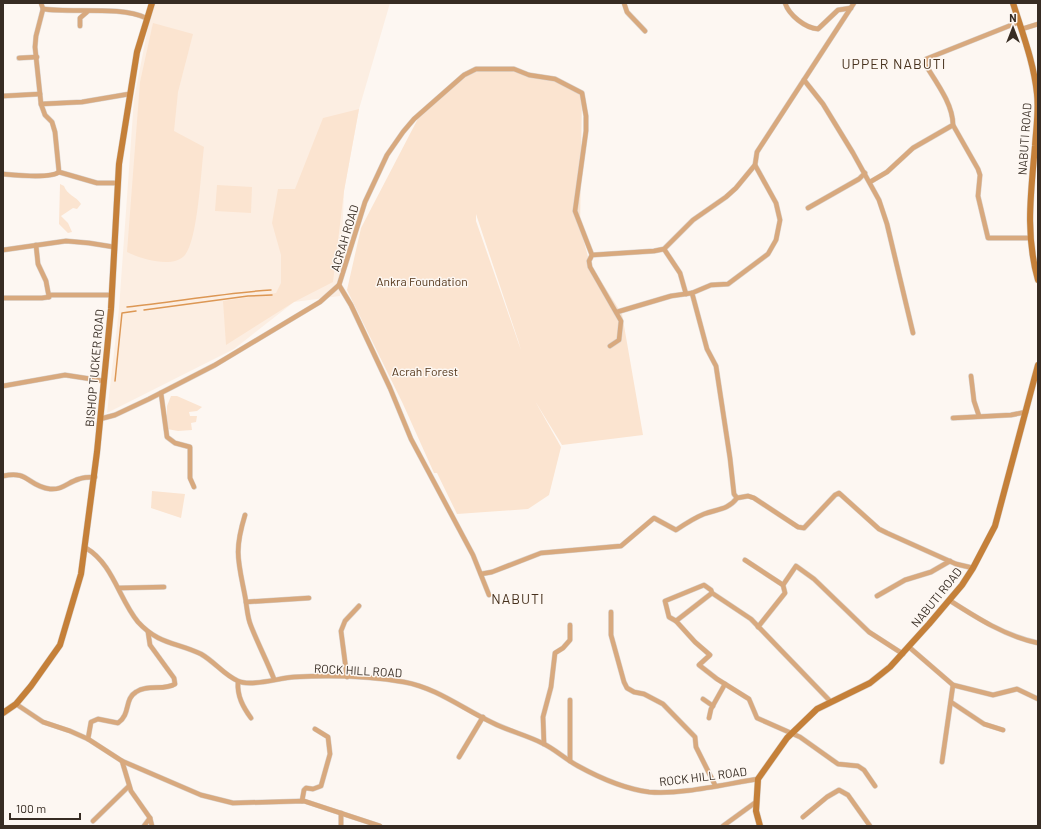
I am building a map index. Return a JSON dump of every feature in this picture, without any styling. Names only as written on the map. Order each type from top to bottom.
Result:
[{"type":"street","points":[[41,3],[43,9],[36,36],[41,104],[45,115],[52,122],[59,172]]},
{"type":"street","name":"BISHOP TUCKER ROAD","points":[[3,713],[16,704],[31,686],[60,645],[81,574],[86,548],[104,380],[112,295],[118,183],[129,94],[137,52],[146,18],[152,3]]},
{"type":"street","points":[[624,3],[628,12],[645,31]]},
{"type":"street","points":[[785,3],[787,8],[799,20],[812,28],[818,29],[838,10],[852,5]]},
{"type":"street","name":"NABUTI ROAD","points":[[1012,3],[1022,29],[1038,95],[1029,212],[1030,238],[1038,280]]},
{"type":"street","points":[[610,346],[619,340],[621,334],[621,321],[590,267],[589,261],[592,255],[664,249],[693,220],[736,188],[755,165],[757,152],[852,5]]},
{"type":"street","points":[[43,9],[125,13],[139,15],[146,18]]},
{"type":"street","points":[[80,26],[80,18],[87,12]]},
{"type":"street","points":[[1019,22],[926,59],[925,64],[942,92],[952,116],[953,125],[978,169],[980,175],[978,196],[988,238],[1030,238]]},
{"type":"street","points":[[1022,29],[1038,24]]},
{"type":"street","points":[[19,58],[37,57]]},
{"type":"street","name":"ACRAH ROAD","points":[[100,419],[115,415],[215,365],[320,302],[339,285],[344,275],[365,202],[396,141],[424,109],[464,75],[476,69],[514,69],[529,75],[555,79],[582,93],[586,116],[586,131],[575,211],[592,255]]},
{"type":"street","points":[[804,80],[823,104],[866,173],[884,214],[913,333]]},
{"type":"street","points":[[3,96],[40,94]]},
{"type":"street","points":[[41,104],[82,102],[129,94]]},
{"type":"street","points":[[870,182],[886,172],[913,148],[953,125]]},
{"type":"street","points":[[617,312],[692,293],[712,285],[728,284],[758,263],[772,249],[779,228],[778,208],[755,165]]},
{"type":"street","points":[[3,174],[48,175],[57,174],[59,172],[97,183],[118,183]]},
{"type":"street","points":[[808,208],[859,179],[866,173]]},
{"type":"street","points":[[3,250],[36,244],[75,242],[114,247]]},
{"type":"street","points":[[36,244],[38,264],[46,281],[49,296]]},
{"type":"street","points":[[664,249],[676,264],[686,294]]},
{"type":"street","points":[[339,285],[351,305],[412,439],[452,513],[482,574],[490,595]]},
{"type":"street","points":[[692,293],[707,349],[716,366],[730,458],[734,497],[737,498]]},
{"type":"street","points":[[3,298],[42,298],[50,295],[112,295]]},
{"type":"street","name":"NABUTI ROAD","points":[[758,779],[791,734],[817,709],[830,701],[870,683],[903,654],[949,600],[973,568],[995,526],[1038,365]]},
{"type":"street","points":[[3,386],[65,375],[104,380]]},
{"type":"street","points":[[971,376],[974,401],[979,416]]},
{"type":"street","points":[[161,393],[167,437],[172,442],[189,446],[190,448],[190,478],[194,487]]},
{"type":"street","points":[[953,418],[1011,415],[1026,412]]},
{"type":"street","points":[[3,476],[18,474],[39,486],[56,489],[81,478],[94,477]]},
{"type":"street","points":[[482,574],[492,572],[542,552],[621,546],[654,518],[676,530],[704,514],[729,507],[737,498],[748,496],[754,498],[798,527],[804,528],[835,495],[839,493],[883,531],[950,561],[973,568]]},
{"type":"street","points":[[245,515],[239,535],[238,560],[250,625],[262,649],[274,679]]},
{"type":"street","points":[[86,548],[98,558],[119,588],[131,613],[148,632],[162,641],[202,655],[238,682],[237,690],[250,718]]},
{"type":"street","points":[[745,560],[783,585],[785,593],[758,627]]},
{"type":"street","points":[[877,596],[905,580],[931,572],[950,561]]},
{"type":"street","points":[[783,585],[796,566],[825,588],[869,632],[903,654]]},
{"type":"street","points":[[830,701],[751,619],[712,593],[704,585],[665,601],[669,617],[676,621],[695,642],[710,655],[699,664],[717,679],[749,699],[757,718],[800,737],[838,764],[858,766],[864,770],[875,786]]},
{"type":"street","points":[[119,588],[164,587]]},
{"type":"street","points":[[676,621],[712,593]]},
{"type":"street","points":[[246,602],[309,598]]},
{"type":"street","points":[[949,600],[978,619],[1006,633],[1026,641],[1038,643]]},
{"type":"street","points":[[347,677],[341,631],[345,621],[359,606]]},
{"type":"street","points":[[611,612],[612,640],[627,688],[634,692],[644,694],[663,704],[695,737],[696,747],[715,785]]},
{"type":"street","points":[[544,744],[543,717],[551,687],[555,653],[570,640],[570,625]]},
{"type":"street","points":[[88,739],[91,722],[98,719],[118,723],[125,715],[130,698],[135,692],[147,687],[171,686],[175,684],[175,680],[150,645],[148,632]]},
{"type":"street","points":[[909,647],[953,685],[993,695],[999,695],[1017,689],[1038,699]]},
{"type":"street","name":"ROCK HILL ROAD","points":[[238,682],[246,684],[274,679],[315,676],[389,680],[421,686],[434,691],[507,730],[544,744],[578,766],[618,783],[647,791],[674,792],[758,779]]},
{"type":"street","points":[[709,718],[713,706],[725,684]]},
{"type":"street","points":[[942,762],[953,685]]},
{"type":"street","points":[[703,699],[713,706]]},
{"type":"street","points":[[570,700],[570,760]]},
{"type":"street","points":[[951,702],[984,724],[1003,730]]},
{"type":"street","points":[[16,704],[43,722],[88,739],[122,761],[158,775],[182,788],[220,801],[233,803],[302,801],[316,803],[370,824],[380,826]]},
{"type":"street","points":[[459,757],[483,717]]},
{"type":"street","points":[[302,801],[304,790],[306,788],[314,789],[321,786],[330,754],[330,742],[328,737],[315,729]]},
{"type":"street","points":[[122,761],[129,786],[150,818],[152,826]]},
{"type":"street","points":[[758,779],[756,802],[760,826]]},
{"type":"street","points":[[93,821],[129,786]]},
{"type":"street","points":[[802,817],[827,797],[839,790],[848,795],[870,826]]},
{"type":"street","points":[[723,826],[756,802]]},
{"type":"street","points":[[341,813],[341,826]]},
{"type":"street","points":[[144,826],[150,818]]},
{"type":"shaded area","points":[[155,3],[390,3],[359,109],[344,191],[340,296],[294,302],[234,349],[107,413],[119,309],[134,99],[150,17]]},
{"type":"green space","points":[[153,23],[193,34],[178,92],[174,131],[204,147],[196,220],[189,247],[185,255],[180,259],[165,262],[148,260],[127,252],[140,82]]},
{"type":"green space","points":[[476,69],[514,69],[555,79],[582,93],[580,227],[590,264],[622,314],[643,435],[562,445],[535,401],[561,447],[549,495],[528,509],[457,514],[437,473],[434,473],[403,404],[347,290],[361,228],[424,107],[425,108]],"holes":[[[476,214],[521,350],[476,221]]]},
{"type":"green space","points":[[359,109],[344,191],[333,282],[294,302],[226,345],[223,301],[276,293],[281,283],[281,255],[272,223],[278,189],[295,189],[323,118]]},
{"type":"green space","points":[[60,184],[64,186],[65,189],[81,204],[77,209],[73,208],[61,216],[68,223],[72,232],[68,233],[59,224]]},
{"type":"green space","points":[[217,185],[252,187],[251,213],[215,211]]},
{"type":"green space","points":[[171,396],[177,396],[202,407],[197,411],[189,412],[190,416],[197,416],[196,422],[191,423],[192,430],[178,431],[167,429],[167,406]]},
{"type":"green space","points":[[152,491],[185,494],[181,518],[151,508]]},
{"type":"waterway","points":[[127,307],[235,293],[271,290]]},
{"type":"waterway","points":[[144,310],[248,296],[272,295]]},
{"type":"waterway","points":[[115,381],[122,313],[136,311]]},
{"type":"district","name":"UPPER NABUTI","points":[[894,63]]},
{"type":"district","name":"NABUTI","points":[[518,598]]},
{"type":"park label","name":"Ankra Foundation","points":[[422,281]]},
{"type":"park label","name":"Acrah Forest","points":[[425,371]]}]
